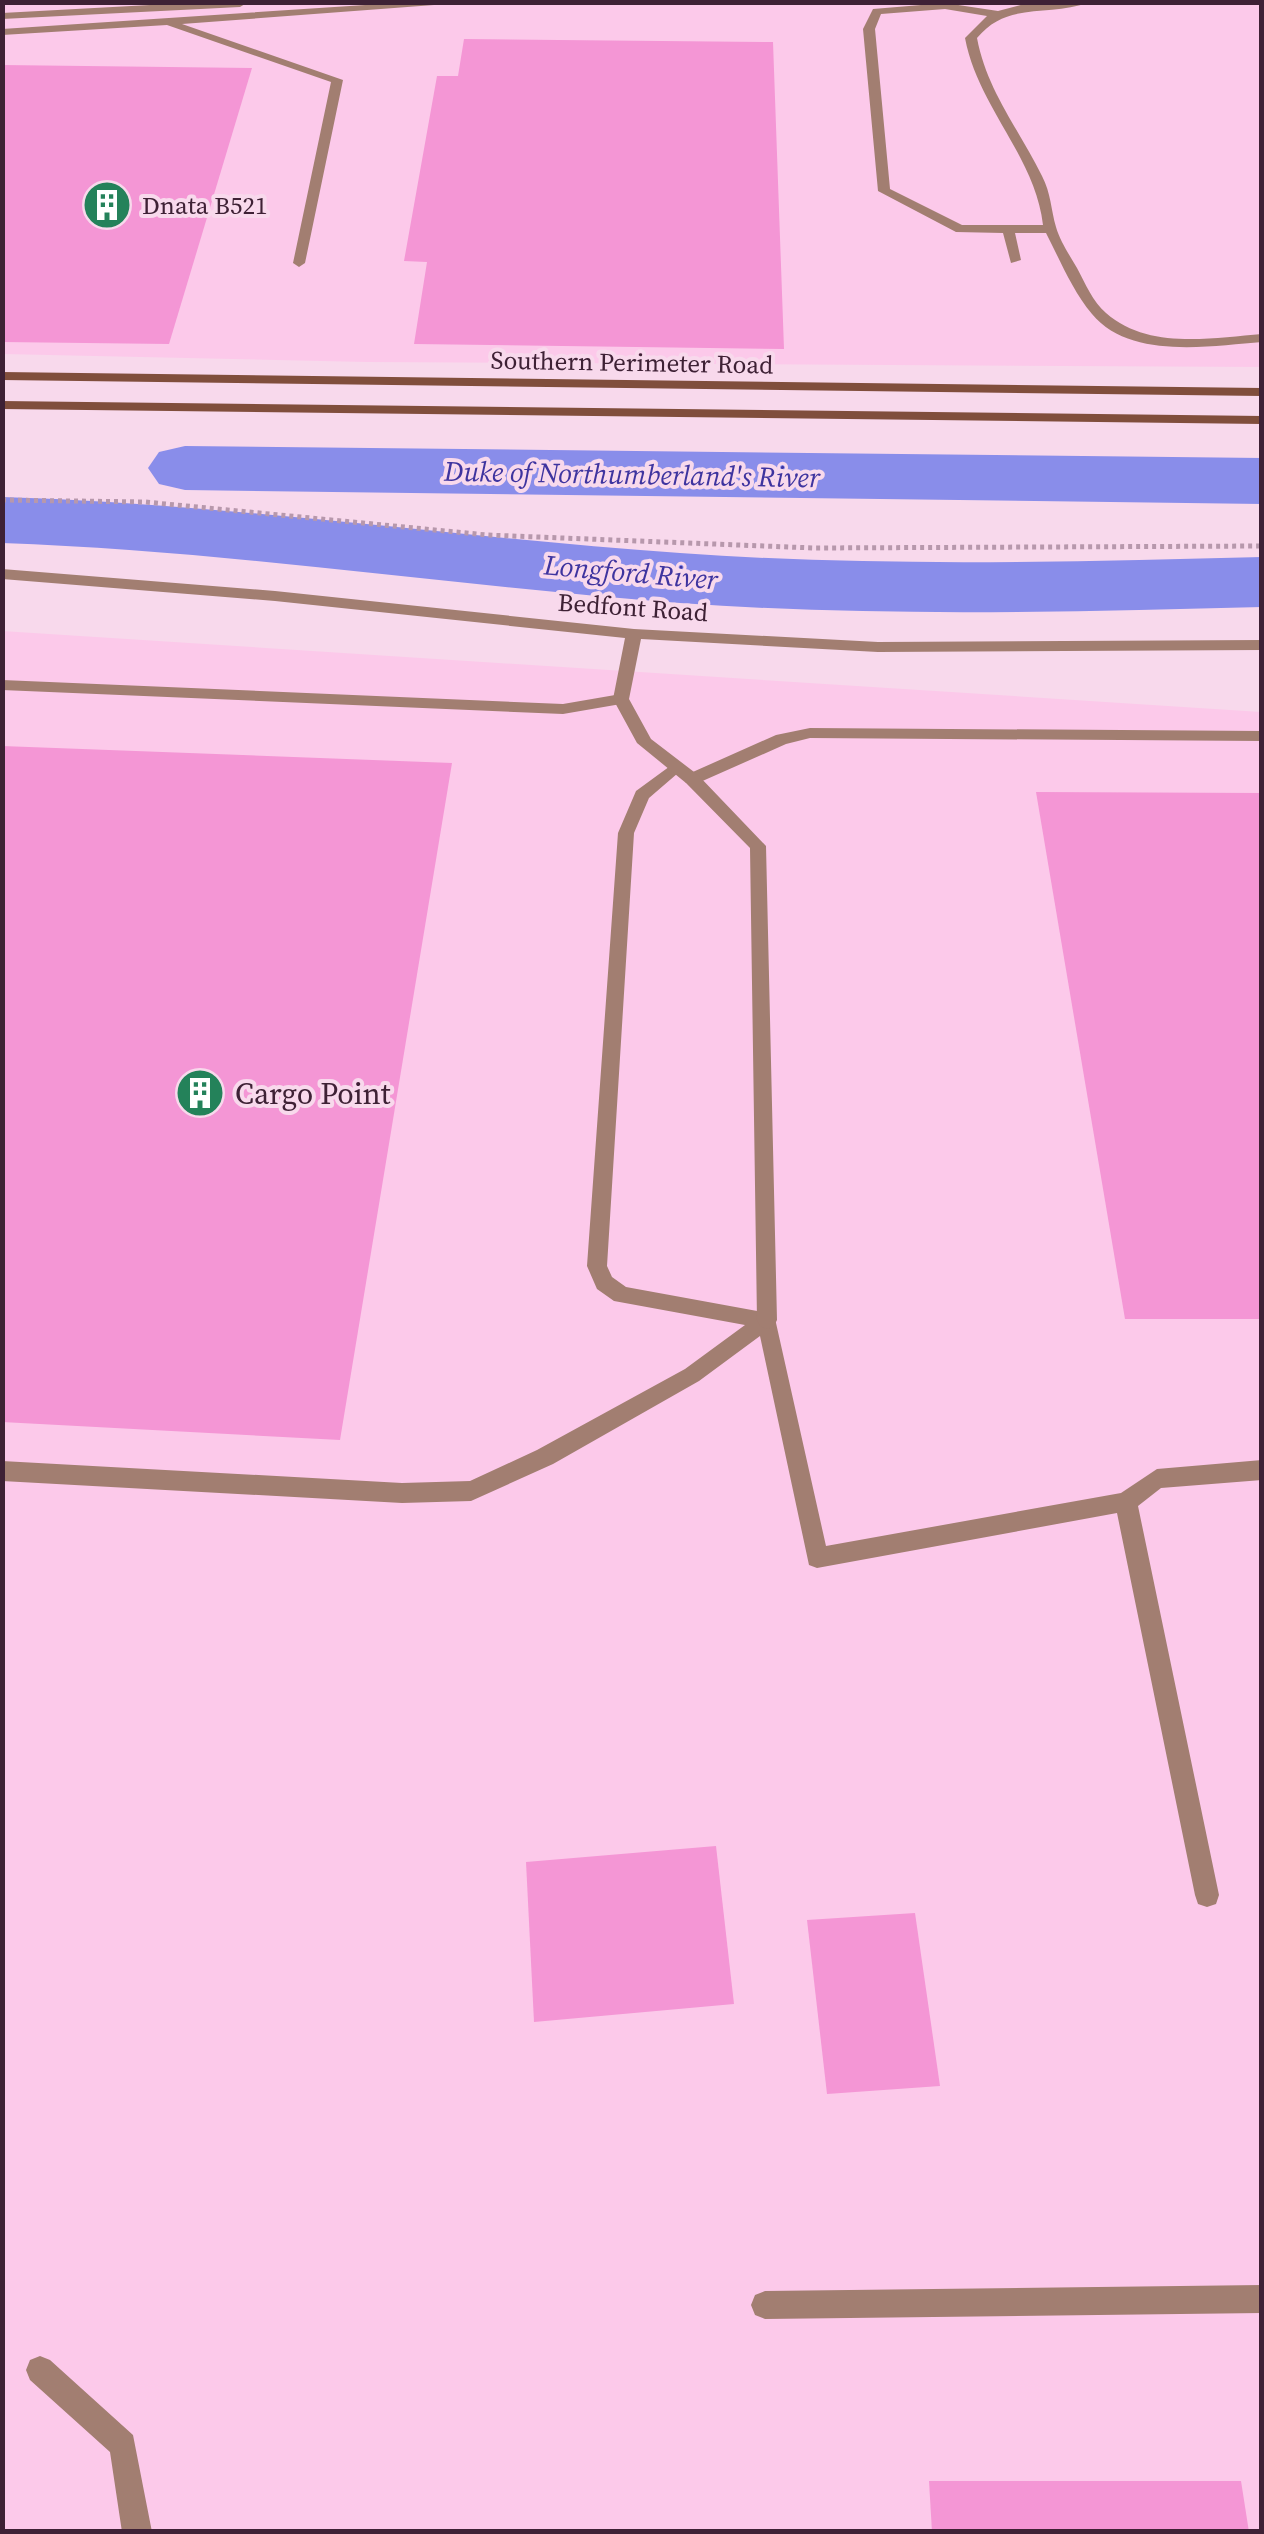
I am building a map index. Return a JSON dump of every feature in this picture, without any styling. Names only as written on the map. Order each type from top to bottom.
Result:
[{"type":"street","points":[[154,6],[168,2]]},
{"type":"street","points":[[2,16],[276,2]]},
{"type":"street","points":[[2,32],[470,2]]},
{"type":"street","points":[[1050,230],[960,228],[884,191],[868,29],[877,11],[945,6],[999,14],[1084,2]]},
{"type":"street","points":[[999,14],[978,26],[972,38],[972,53],[1050,204],[1050,230],[1100,316],[1136,337],[1192,344],[1262,338]]},
{"type":"street","points":[[166,20],[190,32],[337,80],[299,263]]},
{"type":"street","points":[[1008,229],[1015,260]]},
{"type":"street","name":"Southern Perimeter Road","points":[[2,376],[1262,392]]},
{"type":"street","name":"Southern Perimeter Road","points":[[2,405],[1262,420]]},
{"type":"street","name":"Bedfont Road","points":[[2,574],[275,596],[634,634],[878,648],[1262,645]]},
{"type":"street","points":[[634,634],[620,699],[645,743],[684,773],[758,846],[767,1320],[816,1558],[1126,1502],[1157,1479],[1262,1470]]},
{"type":"street","points":[[2,686],[563,709],[620,699]]},
{"type":"street","points":[[767,1320],[621,1295],[604,1283],[597,1266],[626,834],[642,795],[684,773],[810,733],[854,730],[1262,736]]},
{"type":"street","points":[[2,1472],[402,1493],[470,1491],[546,1457],[692,1375],[767,1320]]},
{"type":"street","points":[[1126,1502],[1207,1895]]},
{"type":"street","points":[[766,2305],[1262,2299]]},
{"type":"street","points":[[40,2370],[124,2445],[138,2532]]},
{"type":"path","points":[[2,500],[145,502],[487,535],[814,548],[1262,546]]},
{"type":"shaded area","points":[[3,3],[1261,3],[1261,367],[367,362],[3,354]]},
{"type":"shaded area","points":[[2,631],[1261,712],[1261,2531],[3,2531]]},
{"type":"building","points":[[464,39],[773,42],[784,349],[414,344],[427,262],[404,261],[437,76],[458,76]]},
{"type":"building","name":"Dnata B521","points":[[2,65],[252,68],[169,344],[2,342]]},
{"type":"building","name":"Cargo Point","points":[[2,746],[452,763],[340,1440],[2,1422]]},
{"type":"building","points":[[1036,792],[1262,793],[1262,1319],[1125,1319]]},
{"type":"building","points":[[716,1846],[734,2004],[534,2022],[526,1862]]},
{"type":"building","points":[[915,1913],[940,2086],[827,2094],[807,1920]]},
{"type":"building","points":[[929,2481],[1241,2481],[1249,2532],[932,2532]]},
{"type":"waterway","name":"Duke of Northumberland's River","points":[[185,468],[1262,481]]},
{"type":"waterway","name":"Longford River","points":[[2,520],[172,528],[595,571],[752,582],[971,587],[1262,582]]},
{"type":"place","name":"Dnata B521","points":[[107,205]]},
{"type":"place","name":"Cargo Point","points":[[200,1093]]}]
